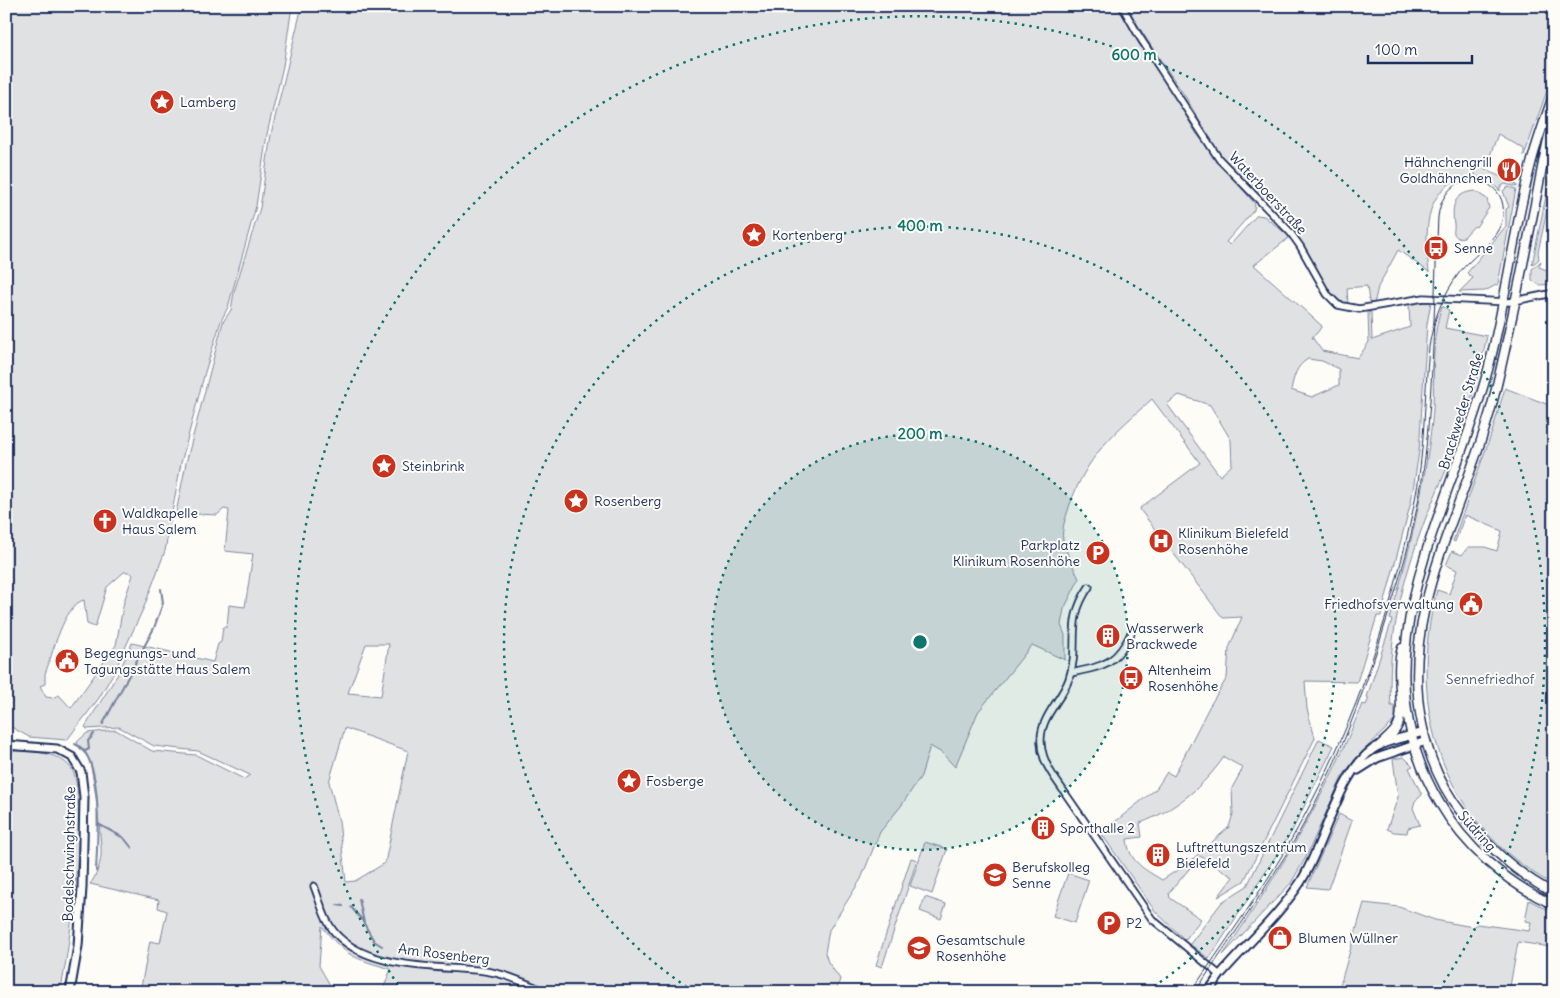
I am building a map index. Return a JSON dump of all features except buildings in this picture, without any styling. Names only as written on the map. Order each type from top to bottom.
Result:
[{"type":"main road","name":"Brackweder Straße","points":[[1414,745],[1404,684],[1406,636],[1420,572],[1478,406],[1503,302],[1532,161],[1554,93]]},
{"type":"main road","name":"Brackweder Straße","points":[[1426,742],[1417,678],[1418,644],[1424,610],[1440,555],[1486,427],[1516,301],[1554,118]]},
{"type":"main road","points":[[1380,745],[1399,724],[1398,661],[1406,636]]},
{"type":"main road","name":"Südring","points":[[1426,742],[1446,791],[1482,839],[1514,868],[1554,892]]},
{"type":"main road","name":"Südring","points":[[1414,745],[1428,782],[1444,811],[1463,836],[1497,870],[1554,905]]},
{"type":"street","name":"Waterboerstraße","points":[[1122,6],[1138,36],[1219,159],[1293,236],[1332,301],[1350,309],[1379,307],[1420,298],[1503,302],[1554,293]]},
{"type":"street","points":[[1089,587],[1080,602],[1074,621],[1074,659],[1071,673],[1042,729],[1041,748],[1046,764],[1152,919],[1220,975]]},
{"type":"street","points":[[1071,673],[1094,668],[1112,660],[1124,648],[1132,631]]},
{"type":"street","points":[[1208,992],[1220,975],[1300,882],[1317,852],[1334,809],[1349,780],[1363,760],[1380,745],[1424,732]]},
{"type":"street","points":[[1349,780],[1369,762],[1426,742]]},
{"type":"street","name":"Bodelschwinghstraße","points":[[6,745],[57,749],[72,757],[81,772],[84,797],[82,895],[78,946],[70,992]]},
{"type":"street","name":"Am Rosenberg","points":[[314,886],[327,922],[339,937],[356,950],[376,957],[425,967],[501,975],[547,992]]},
{"type":"green space","points":[[6,6],[292,6],[283,66],[267,134],[256,206],[228,307],[221,321],[205,372],[181,463],[165,551],[144,607],[114,672],[99,698],[67,740],[29,737],[6,724]],"holes":[[[124,572],[130,572],[133,575],[124,601],[116,645],[71,708],[59,695],[52,698],[46,697],[40,686],[45,684],[45,674],[55,644],[70,611],[84,600],[87,624],[95,627],[107,587]]]},
{"type":"green space","points":[[302,6],[1118,6],[1139,44],[1175,97],[1196,133],[1255,204],[1254,210],[1226,242],[1230,245],[1257,215],[1264,216],[1290,237],[1254,265],[1322,326],[1312,337],[1322,351],[1358,358],[1369,342],[1368,312],[1371,312],[1372,340],[1410,327],[1409,303],[1431,302],[1427,324],[1419,452],[1411,502],[1381,616],[1377,616],[1357,682],[1305,681],[1307,709],[1315,738],[1244,881],[1218,897],[1233,877],[1200,856],[1169,893],[1170,898],[1201,919],[1185,940],[1155,911],[1101,833],[1156,789],[1167,772],[1174,776],[1209,707],[1227,678],[1229,648],[1242,617],[1223,618],[1141,511],[1140,508],[1200,463],[1152,399],[1113,435],[1093,459],[1076,489],[1069,507],[1063,527],[1063,540],[1079,579],[1064,609],[1061,625],[1065,635],[1065,660],[1032,645],[978,712],[955,767],[942,753],[930,746],[921,776],[901,806],[880,832],[861,879],[829,930],[825,953],[828,962],[840,979],[836,992],[382,992],[391,969],[360,959],[345,951],[322,926],[319,966],[334,992],[140,992],[150,941],[160,943],[167,911],[158,908],[159,900],[90,884],[100,863],[100,837],[91,767],[88,758],[77,742],[87,733],[116,730],[152,751],[196,755],[244,779],[250,775],[198,751],[154,746],[119,727],[87,729],[85,727],[118,674],[132,643],[213,662],[218,644],[221,642],[223,627],[227,627],[229,605],[245,607],[253,554],[225,551],[229,510],[224,509],[217,515],[176,513],[186,463],[223,322],[231,310],[234,292],[260,208],[271,134]],"holes":[[[1308,359],[1322,361],[1339,369],[1339,385],[1312,397],[1291,390],[1296,372]],[[1179,395],[1210,405],[1231,440],[1232,465],[1220,476],[1167,404]],[[366,644],[389,644],[381,696],[348,693]],[[345,728],[408,751],[385,863],[355,881],[346,882],[339,821],[329,782]],[[1224,757],[1243,768],[1232,788],[1233,814],[1229,827],[1187,864],[1162,880],[1134,859],[1128,847],[1127,839],[1142,837],[1140,823],[1176,805],[1207,778]]]},
{"type":"green space","points":[[1127,6],[1554,6],[1554,71],[1524,156],[1524,149],[1498,134],[1485,169],[1517,185],[1517,187],[1505,184],[1500,187],[1500,191],[1491,182],[1475,176],[1475,172],[1470,172],[1470,176],[1454,181],[1443,189],[1435,200],[1430,213],[1427,242],[1429,272],[1398,250],[1378,287],[1374,304],[1369,302],[1367,286],[1347,288],[1348,305],[1332,294],[1306,250],[1285,222],[1223,159]]},
{"type":"green space","points":[[1554,156],[1554,179],[1538,252],[1539,259],[1532,265]]},
{"type":"green space","points":[[1507,187],[1516,189],[1498,284],[1485,291],[1459,292],[1473,278],[1467,273],[1506,226],[1506,209],[1509,207],[1503,191]]},
{"type":"green space","points":[[1475,191],[1487,199],[1489,208],[1476,227],[1474,226],[1464,237],[1458,238],[1454,232],[1453,212],[1455,202],[1467,192]]},
{"type":"green space","points":[[1541,261],[1539,267],[1554,273],[1554,284],[1539,285],[1532,280],[1532,269]]},
{"type":"green space","points":[[1442,306],[1449,310],[1445,328],[1487,336],[1465,419],[1425,520],[1403,588],[1391,658],[1391,706],[1395,706],[1395,720],[1356,758],[1342,777],[1306,857],[1291,883],[1223,955],[1264,894],[1300,834],[1333,771],[1362,704],[1366,705],[1369,698],[1367,697],[1392,620],[1390,619],[1410,546],[1420,497],[1432,422],[1434,349]]},
{"type":"green space","name":"Sennefriedhof","points":[[1505,388],[1554,407],[1554,885],[1516,860],[1484,830],[1460,796],[1442,759],[1431,719],[1426,677],[1428,634],[1437,590],[1449,594],[1457,570],[1446,565],[1452,551],[1462,555],[1468,547],[1485,547],[1497,551],[1502,531],[1465,515],[1455,542],[1453,541],[1492,432]]},
{"type":"green space","points":[[1319,739],[1334,746],[1291,833],[1209,959],[1190,944],[1222,902],[1247,886]]},
{"type":"green space","points":[[6,751],[41,753],[58,758],[71,768],[76,783],[79,809],[76,876],[68,946],[60,992],[6,992]]},
{"type":"green space","points":[[1404,757],[1413,766],[1409,768],[1422,795],[1415,801],[1413,808],[1420,825],[1408,828],[1407,833],[1394,832],[1387,829],[1398,797],[1393,759]]},
{"type":"green space","points":[[1339,814],[1352,821],[1328,889],[1307,887]]},
{"type":"green space","points":[[925,842],[947,849],[932,894],[910,886]]},
{"type":"green space","points":[[911,858],[917,860],[882,967],[876,965]]},
{"type":"green space","points":[[1068,873],[1089,880],[1075,923],[1053,916]]},
{"type":"green space","points":[[925,897],[946,904],[941,919],[920,911]]},
{"type":"green space","points":[[1529,900],[1554,913],[1554,933],[1550,947],[1518,942],[1509,992],[1338,992],[1364,903],[1399,907],[1435,920],[1473,927],[1477,924],[1529,931],[1531,922],[1525,921]]},
{"type":"waterway","points":[[103,724],[154,628],[163,603],[161,589]]},
{"type":"waterway","points":[[85,751],[89,749],[88,741],[94,734]]},
{"type":"waterway","points":[[75,744],[85,752],[91,765],[95,782],[98,822],[96,871]]},
{"type":"waterway","points":[[98,824],[124,838],[132,848]]},
{"type":"waterway","points":[[359,899],[364,923]]},
{"type":"waterway","points":[[337,905],[343,906]]},
{"type":"waterway","points":[[351,907],[362,920],[374,941],[382,946]]},
{"type":"tram line","points":[[1191,992],[1287,847],[1329,766],[1348,724],[1364,681],[1393,593],[1418,485],[1429,347],[1433,327],[1436,318],[1440,308],[1453,281],[1491,240],[1497,232],[1503,216],[1502,202],[1496,191],[1487,184],[1475,180],[1463,181],[1452,187],[1443,199],[1438,217],[1435,307],[1433,338],[1430,398],[1425,458],[1411,536],[1401,574],[1364,688],[1335,761],[1299,833],[1256,902],[1195,992]]},
{"type":"place","name":"Lamberg","points":[[162,102]]},
{"type":"place","name":"Hähnchengrill Goldhähnchen","points":[[1509,170]]},
{"type":"place","name":"Kortenberg","points":[[754,235]]},
{"type":"place","name":"Senne","points":[[1436,248]]},
{"type":"place","name":"Steinbrink","points":[[384,466]]},
{"type":"place","name":"Rosenberg","points":[[576,501]]},
{"type":"place","name":"Waldkapelle Haus Salem","points":[[105,521]]},
{"type":"place","name":"Klinikum Bielefeld Rosenhöhe","points":[[1161,541]]},
{"type":"place","name":"Parkplatz Klinikum Rosenhöhe","points":[[1098,553]]},
{"type":"place","name":"Friedhofsverwaltung","points":[[1471,604]]},
{"type":"place","name":"Wasserwerk Brackwede","points":[[1108,636]]},
{"type":"place","name":"Begegnungs- und Tagungsstätte Haus Salem","points":[[67,661]]},
{"type":"place","name":"Altenheim Rosenhöhe","points":[[1131,678]]},
{"type":"place","name":"Fosberge","points":[[629,781]]},
{"type":"place","name":"Sporthalle 2","points":[[1043,828]]},
{"type":"place","name":"Luftrettungszentrum Bielefeld","points":[[1158,855]]},
{"type":"place","name":"Berufskolleg Senne","points":[[995,875]]},
{"type":"place","name":"P2","points":[[1109,923]]},
{"type":"place","name":"Blumen Wüllner","points":[[1280,938]]},
{"type":"place","name":"Gesamtschule Rosenhöhe","points":[[919,948]]}]
